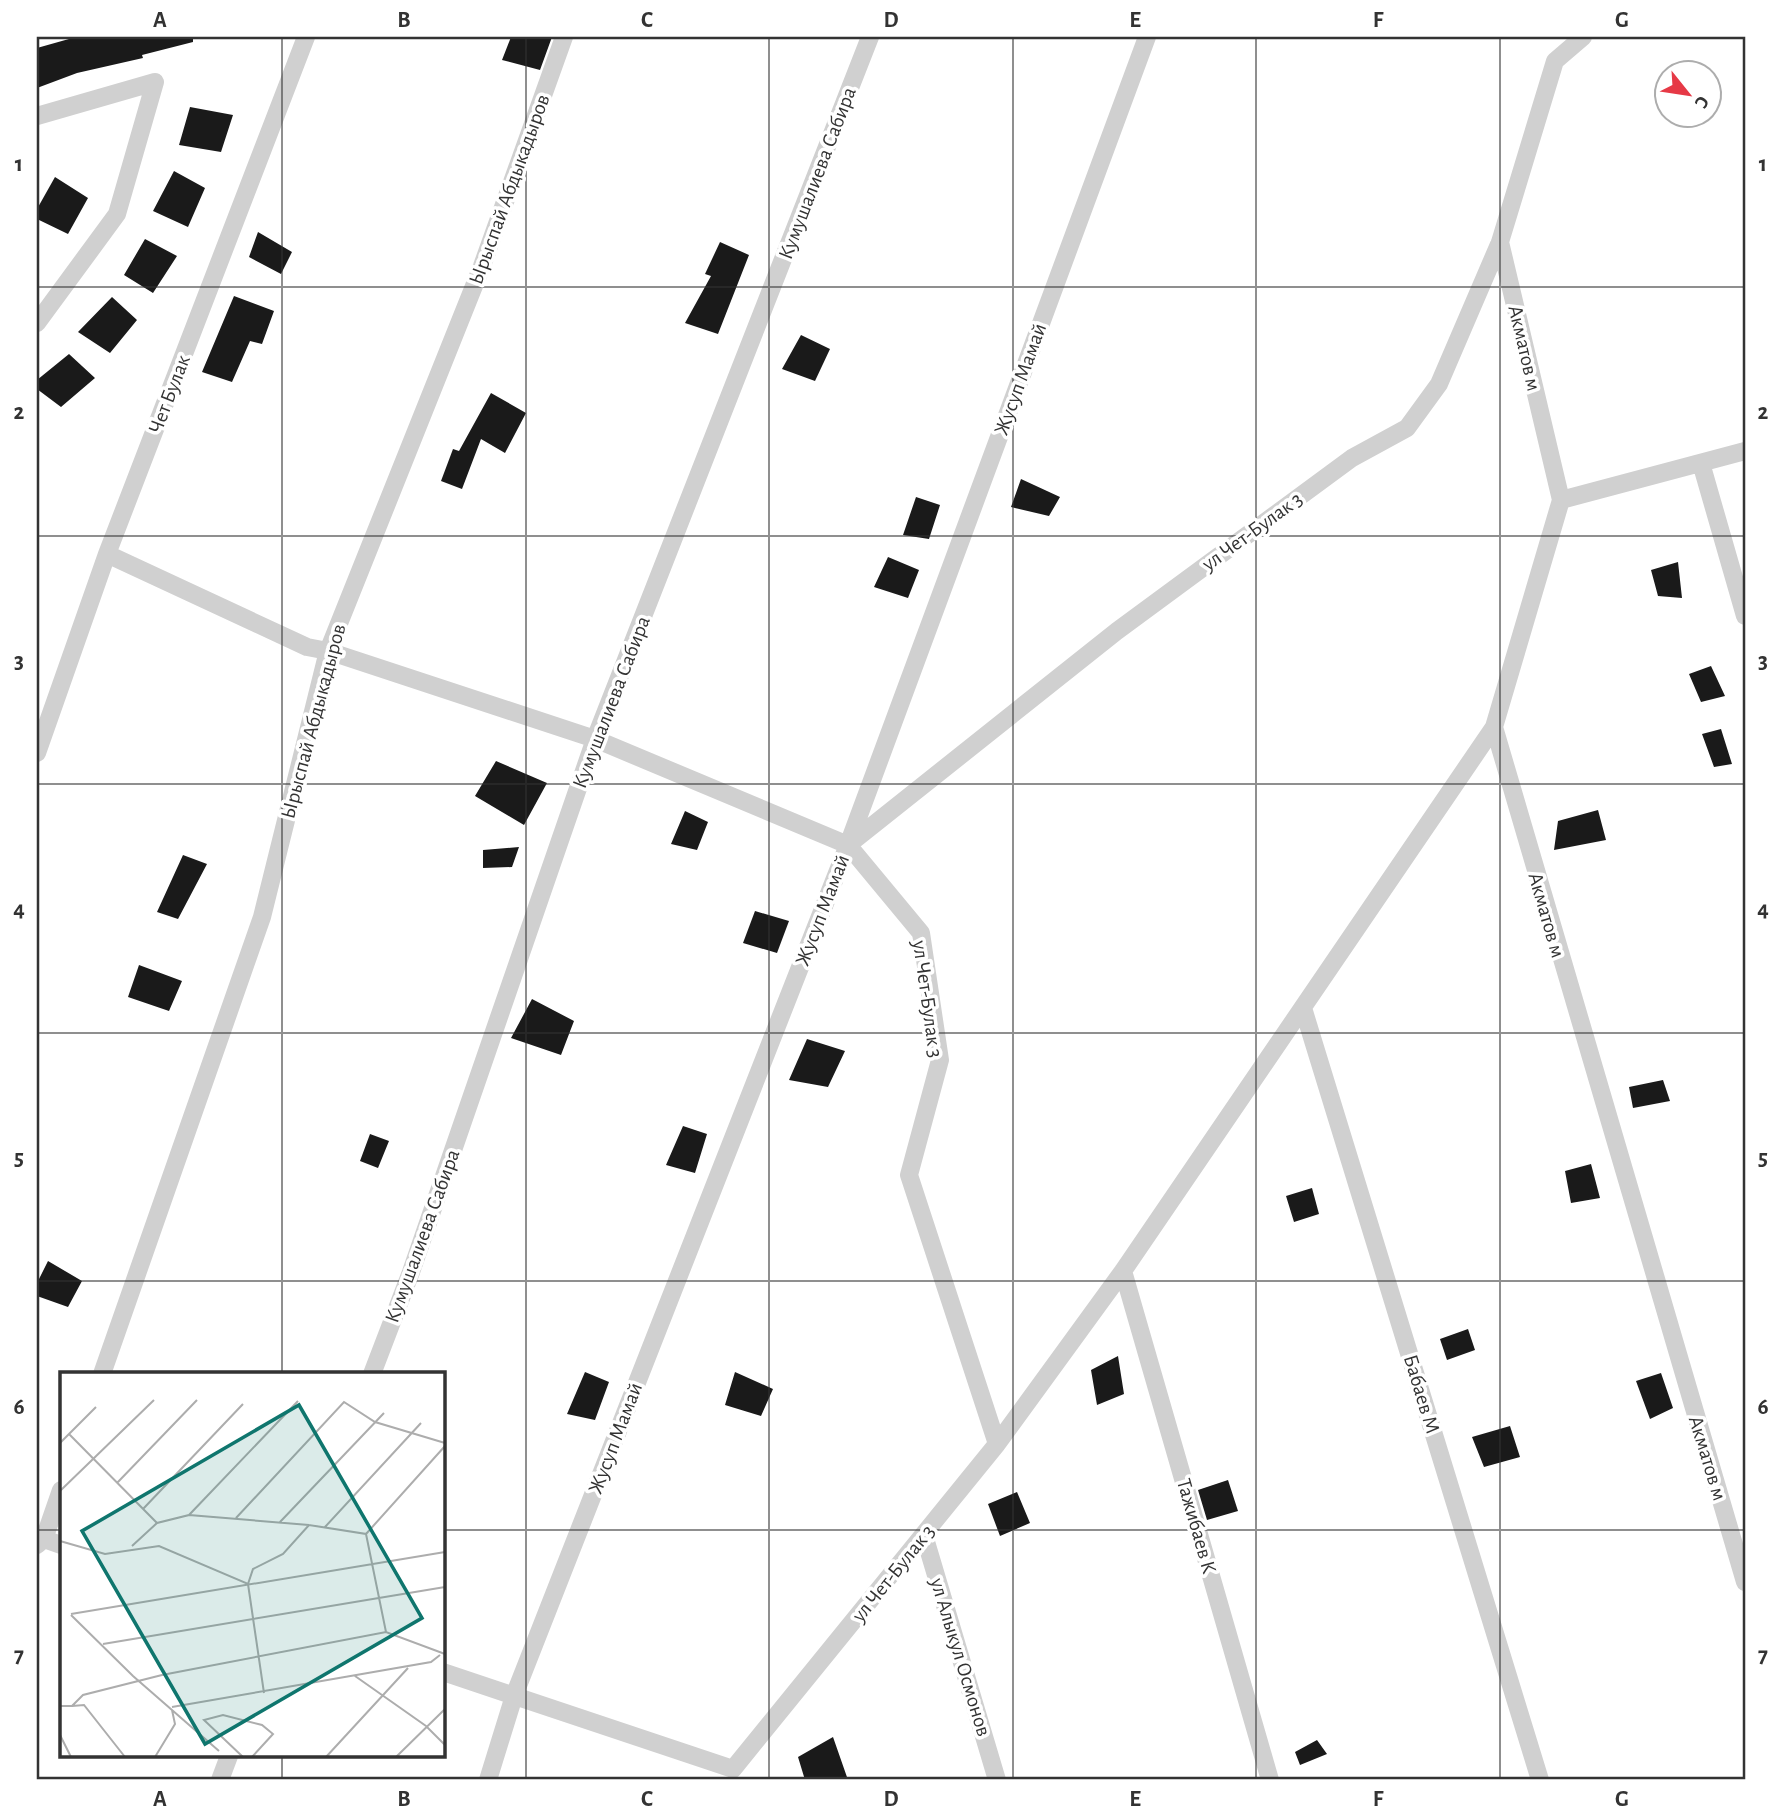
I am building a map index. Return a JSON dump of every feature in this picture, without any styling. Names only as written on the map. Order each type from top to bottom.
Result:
[{"type":"street","name":"Чет Булак","points":[[37,753],[107,554],[306,37]]},
{"type":"street","name":"Ырыспай Абдыкадыров","points":[[103,1372],[262,917],[328,650],[482,266],[564,37]]},
{"type":"street","name":"Кумушалиева Сабира","points":[[373,1372],[420,1246],[595,739],[870,37]]},
{"type":"street","name":"Жусуп Мамай","points":[[488,1780],[514,1696],[848,845],[1147,37]]},
{"type":"street","name":"ул Чет-Булак 3","points":[[444,1672],[734,1775],[997,1444],[909,1175],[940,1060],[921,933],[848,845],[1128,623],[1352,458],[1407,428],[1439,384],[1500,242],[1555,61],[1583,37]]},
{"type":"street","points":[[37,116],[155,82],[117,214],[37,323]]},
{"type":"street","name":"Акматов м","points":[[1500,242],[1561,500],[1494,727],[1745,1582]]},
{"type":"street","points":[[1561,500],[1745,451]]},
{"type":"street","points":[[1701,463],[1745,616]]},
{"type":"street","points":[[107,554],[307,647],[328,650],[595,739],[848,845]]},
{"type":"street","points":[[997,1444],[1123,1271],[1494,727]]},
{"type":"street","name":"Бабаев М","points":[[1303,1008],[1540,1780]]},
{"type":"street","name":"Тажибаев К","points":[[1123,1271],[1270,1780]]},
{"type":"street","points":[[47,1543],[60,1494]]},
{"type":"street","name":"ул Алыкул Осмонов","points":[[924,1535],[997,1780]]},
{"type":"street","points":[[220,1780],[228,1758]]},
{"type":"building","points":[[76,37],[193,37],[193,42],[142,55],[143,58],[77,73],[37,88],[37,48]]},
{"type":"building","points":[[511,37],[552,37],[540,70],[502,60]]},
{"type":"building","points":[[190,107],[233,115],[221,152],[179,145]]},
{"type":"building","points":[[174,171],[205,188],[188,227],[153,211]]},
{"type":"building","points":[[55,177],[88,198],[68,234],[37,219],[37,209]]},
{"type":"building","points":[[258,232],[292,252],[281,274],[249,257]]},
{"type":"building","points":[[145,239],[177,256],[153,293],[124,275]]},
{"type":"building","points":[[720,242],[749,255],[718,334],[685,323],[711,276],[705,274]]},
{"type":"building","points":[[234,296],[274,311],[262,344],[250,341],[232,382],[202,372]]},
{"type":"building","points":[[112,297],[137,320],[110,353],[78,332]]},
{"type":"building","points":[[801,335],[830,349],[815,381],[782,369]]},
{"type":"building","points":[[69,354],[95,378],[61,407],[37,389],[37,380]]},
{"type":"building","points":[[491,393],[526,413],[505,453],[481,439],[462,489],[441,481],[453,449],[459,451]]},
{"type":"building","points":[[1021,479],[1060,497],[1049,516],[1011,507]]},
{"type":"building","points":[[916,497],[940,505],[929,539],[903,535]]},
{"type":"building","points":[[888,557],[919,570],[908,598],[874,587]]},
{"type":"building","points":[[1678,562],[1682,598],[1658,596],[1651,570]]},
{"type":"building","points":[[1711,666],[1725,696],[1701,702],[1689,674]]},
{"type":"building","points":[[1721,729],[1732,764],[1714,767],[1702,734]]},
{"type":"building","points":[[496,761],[547,783],[524,825],[475,796]]},
{"type":"building","points":[[1598,810],[1606,840],[1554,850],[1558,821]]},
{"type":"building","points":[[685,811],[708,822],[697,850],[671,844]]},
{"type":"building","points":[[519,847],[512,867],[483,868],[483,850]]},
{"type":"building","points":[[183,855],[207,864],[178,919],[157,912]]},
{"type":"building","points":[[755,911],[789,921],[777,953],[743,943]]},
{"type":"building","points":[[139,965],[182,981],[169,1011],[128,997]]},
{"type":"building","points":[[532,999],[574,1021],[561,1055],[511,1038]]},
{"type":"building","points":[[807,1039],[845,1051],[828,1087],[789,1080]]},
{"type":"building","points":[[1663,1080],[1670,1101],[1633,1108],[1629,1087]]},
{"type":"building","points":[[683,1126],[707,1134],[695,1173],[666,1165]]},
{"type":"building","points":[[370,1134],[389,1141],[378,1168],[360,1161]]},
{"type":"building","points":[[1591,1164],[1600,1198],[1571,1203],[1565,1171]]},
{"type":"building","points":[[1312,1188],[1319,1214],[1294,1222],[1286,1196]]},
{"type":"building","points":[[48,1261],[82,1281],[68,1307],[37,1296],[37,1283]]},
{"type":"building","points":[[1468,1329],[1475,1350],[1447,1360],[1440,1339]]},
{"type":"building","points":[[1118,1356],[1124,1394],[1097,1405],[1091,1370]]},
{"type":"building","points":[[585,1372],[609,1382],[595,1420],[567,1414]]},
{"type":"building","points":[[735,1372],[773,1389],[761,1416],[725,1405]]},
{"type":"building","points":[[1661,1373],[1673,1408],[1650,1419],[1636,1381]]},
{"type":"building","points":[[1510,1426],[1520,1457],[1484,1467],[1472,1437]]},
{"type":"building","points":[[1228,1480],[1238,1511],[1207,1520],[1198,1490]]},
{"type":"building","points":[[1017,1492],[1030,1523],[1000,1536],[988,1504]]},
{"type":"building","points":[[833,1737],[848,1780],[805,1780],[798,1757]]},
{"type":"building","points":[[1317,1740],[1327,1754],[1300,1765],[1295,1752]]}]
